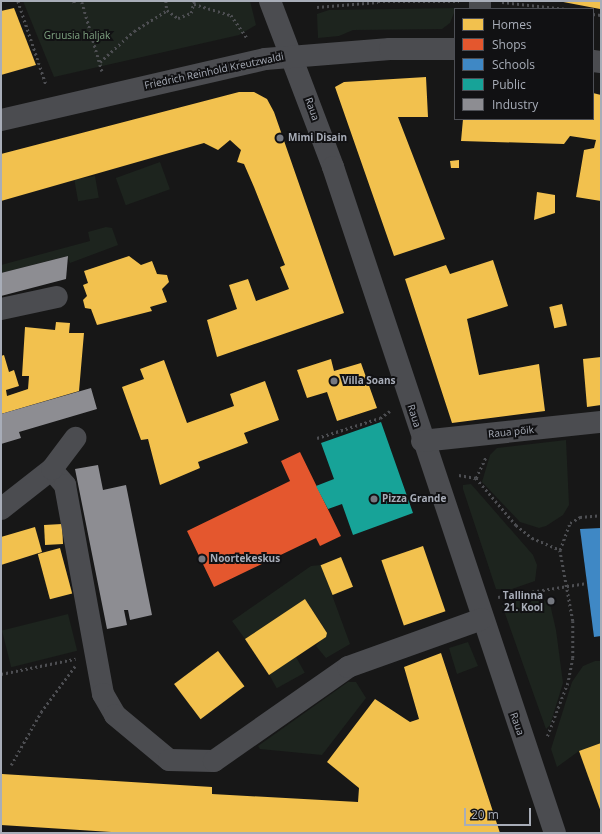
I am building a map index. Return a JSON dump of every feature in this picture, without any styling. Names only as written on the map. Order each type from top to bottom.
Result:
[{"type":"street","name":"Raua","points":[[270,1],[333,167],[422,441],[555,833]]},
{"type":"street","name":"Friedrich Reinhold Kreutzwaldi","points":[[1,120],[82,99],[291,55],[390,48],[454,49]]},
{"type":"street","points":[[1,308],[57,297]]},
{"type":"street","name":"Raua põik","points":[[422,441],[601,422]]},
{"type":"street","points":[[1,509],[52,469],[75,438]]},
{"type":"street","points":[[58,477],[65,485],[103,694],[115,715],[170,760],[214,761],[348,667],[482,619]]},
{"type":"path","points":[[18,1],[46,84]]},
{"type":"path","points":[[74,1],[75,5]]},
{"type":"path","points":[[166,1],[167,10],[174,17],[183,18],[191,13],[194,3],[231,15],[248,38]]},
{"type":"path","points":[[82,2],[102,71]]},
{"type":"path","points":[[317,7],[378,2],[480,4],[550,8]]},
{"type":"path","points":[[100,62],[134,31],[167,10]]},
{"type":"path","points":[[317,438],[380,418],[392,409]]},
{"type":"path","points":[[455,476],[476,478],[516,525],[532,538],[560,550]]},
{"type":"path","points":[[544,739],[551,733],[573,658],[573,621],[560,550],[570,523],[580,517],[601,515]]},
{"type":"path","points":[[496,598],[566,585],[587,583]]},
{"type":"path","points":[[1,674],[81,658],[41,712],[12,765]]},
{"type":"green space","name":"Gruusia haljak","points":[[23,1],[250,1],[256,25],[239,35],[54,77]]},
{"type":"green space","points":[[454,8],[454,13],[450,23],[442,29],[353,30],[339,36],[318,38],[317,14],[329,10]]},
{"type":"green space","points":[[160,162],[170,189],[126,205],[116,178]]},
{"type":"green space","points":[[95,176],[99,198],[78,201],[74,180]]},
{"type":"green space","points":[[106,227],[112,228],[118,245],[70,263],[67,256],[1,273],[1,265],[90,241],[88,232]]},
{"type":"green space","points":[[566,440],[569,505],[563,515],[546,526],[539,528],[520,522],[482,482],[490,455],[497,448]]},
{"type":"green space","points":[[471,484],[533,555],[537,565],[535,581],[509,590],[496,589],[463,489],[463,485]]},
{"type":"green space","points":[[321,565],[350,644],[326,658],[316,646],[327,632],[305,599],[245,639],[232,621],[311,566]]},
{"type":"green space","points":[[518,598],[543,599],[550,604],[556,630],[563,683],[550,725],[546,729],[502,605]]},
{"type":"green space","points":[[68,614],[77,651],[11,667],[2,630]]},
{"type":"green space","points":[[468,642],[478,666],[457,674],[449,648]]},
{"type":"green space","points":[[296,657],[305,673],[277,688],[268,673]]},
{"type":"green space","points":[[595,661],[601,661],[601,743],[579,751],[557,767],[551,749],[572,682],[583,666]]},
{"type":"green space","points":[[348,682],[356,682],[366,698],[322,755],[260,749],[258,746]]},
{"type":"building: Homes","points":[[558,1],[601,1],[601,2],[600,9]]},
{"type":"building: Homes","points":[[14,8],[36,65],[1,75],[1,11]]},
{"type":"building: Homes","points":[[426,77],[428,117],[398,117],[445,239],[394,256],[335,87],[344,82]]},
{"type":"building: Homes","points":[[239,92],[254,92],[267,99],[274,112],[344,313],[217,357],[207,320],[237,309],[229,285],[248,279],[256,301],[289,289],[280,267],[285,265],[254,187],[244,164],[237,162],[241,150],[230,140],[218,150],[204,143],[1,201],[1,154]]},
{"type":"building: Homes","points":[[594,93],[601,95],[601,201],[576,197],[584,150],[594,148],[596,140],[570,136],[564,144],[461,141],[463,120],[594,120]]},
{"type":"building: Homes","points":[[459,160],[459,168],[451,168],[450,161]]},
{"type":"building: Homes","points":[[537,192],[555,195],[555,213],[534,220]]},
{"type":"building: Homes","points":[[129,256],[141,265],[152,261],[157,274],[167,275],[169,282],[162,289],[167,302],[150,307],[152,311],[97,325],[91,309],[85,308],[83,300],[87,296],[83,285],[88,283],[84,271]]},
{"type":"building: Homes","points":[[493,260],[508,306],[467,319],[479,375],[539,364],[545,411],[452,423],[405,279],[446,265],[450,274]]},
{"type":"building: Homes","points":[[562,304],[567,325],[554,328],[549,307]]},
{"type":"building: Homes","points":[[56,322],[70,323],[69,333],[84,333],[79,391],[1,414],[1,356],[4,355],[9,372],[14,370],[19,386],[6,390],[7,396],[28,389],[29,376],[22,376],[25,327],[55,330]]},
{"type":"building: Homes","points":[[601,357],[601,405],[587,407],[583,359]]},
{"type":"building: Homes","name":"Villa Soans","points":[[331,359],[334,371],[361,363],[377,408],[337,421],[327,392],[307,398],[297,370]]},
{"type":"building: Homes","points":[[164,360],[187,423],[234,406],[230,394],[265,381],[279,420],[244,433],[248,443],[198,462],[200,468],[160,485],[148,439],[141,440],[122,387],[144,379],[140,369]]},
{"type":"building: Homes","points":[[62,524],[63,544],[45,545],[44,525]]},
{"type":"building: Homes","points":[[35,527],[42,552],[1,565],[1,537]]},
{"type":"building: Homes","points":[[423,546],[445,611],[404,626],[381,560]]},
{"type":"building: Homes","points":[[60,548],[72,593],[50,599],[38,554]]},
{"type":"building: Homes","points":[[341,557],[353,587],[333,595],[321,565]]},
{"type":"building: Homes","points":[[305,599],[327,633],[326,637],[269,675],[245,639]]},
{"type":"building: Homes","points":[[218,651],[244,686],[201,719],[174,684]]},
{"type":"building: Homes","points":[[441,653],[500,833],[127,833],[1,825],[2,774],[212,787],[212,794],[358,802],[359,788],[327,762],[375,699],[410,722],[419,719],[404,667]]},
{"type":"building: Homes","points":[[601,743],[601,812],[579,751]]},
{"type":"building: Shops","points":[[300,452],[341,536],[320,546],[316,538],[214,587],[187,531],[290,481],[281,461]]},
{"type":"building: Schools","points":[[601,528],[601,636],[594,637],[580,529]]},
{"type":"building: Public","points":[[381,422],[413,513],[353,535],[342,504],[328,509],[316,486],[334,479],[321,443]]},
{"type":"building: Industry","points":[[68,256],[66,279],[1,296],[1,273]]},
{"type":"building: Industry","points":[[91,388],[97,409],[19,432],[21,438],[1,444],[1,414]]},
{"type":"building: Industry","points":[[98,465],[103,490],[126,485],[152,615],[130,620],[128,610],[124,610],[127,625],[107,629],[75,469]]},
{"type":"place","name":"Mimi Disain","points":[[280,138]]},
{"type":"place","name":"Villa Soans","points":[[334,381]]},
{"type":"place","name":"Pizza Grande","points":[[374,499]]},
{"type":"place","name":"Noortekeskus","points":[[202,559]]},
{"type":"place","name":"Tallinna 21. Kool","points":[[551,601]]}]
